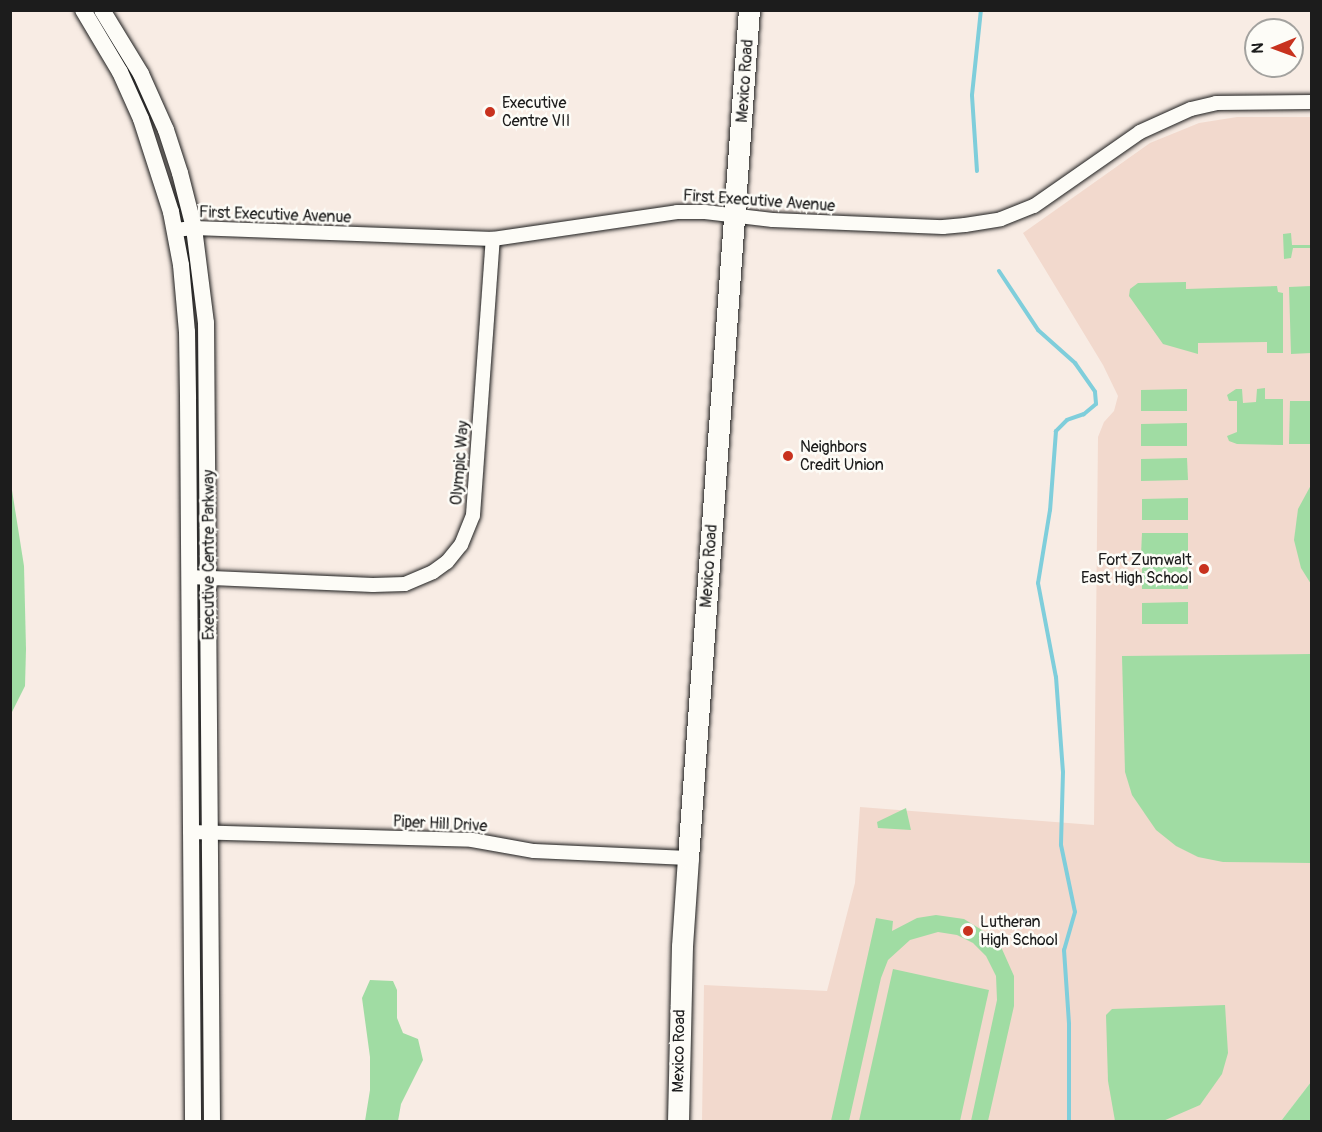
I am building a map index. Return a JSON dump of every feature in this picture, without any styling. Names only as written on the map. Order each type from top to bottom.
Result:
[{"type":"main road","name":"Mexico Road","points":[[678,1122],[682,946],[749,10]]},
{"type":"street","name":"Executive Centre Parkway","points":[[83,10],[120,72],[141,118],[159,170],[175,230],[181,265],[187,332],[194,1122]]},
{"type":"street","name":"Executive Centre Parkway","points":[[102,10],[141,75],[166,130],[194,228],[206,323],[210,576],[212,1122]]},
{"type":"street","name":"First Executive Avenue","points":[[175,230],[194,228],[494,239],[567,230],[651,214],[705,212],[773,220],[943,227],[985,223],[1034,206],[1140,132],[1184,112],[1216,103],[1311,102]]},
{"type":"street","name":"Olympic Way","points":[[189,577],[210,576],[373,585],[405,584],[432,572],[447,562],[461,545],[473,514],[494,239]]},
{"type":"street","name":"Piper Hill Drive","points":[[190,832],[472,840],[542,852],[688,858]]},
{"type":"shaded area","name":"Fort Zumwalt East High School","points":[[1237,117],[1311,117],[1311,1082],[1281,1121],[702,1122],[704,985],[827,991],[855,883],[860,807],[1094,825],[1098,437],[1104,422],[1114,411],[1118,396],[1103,365],[1023,233],[1150,143],[1199,123]]},
{"type":"green space","points":[[1291,233],[1292,245],[1311,245],[1311,248],[1293,248],[1291,258],[1284,259],[1283,234]]},
{"type":"green space","points":[[1186,282],[1186,289],[1277,286],[1278,292],[1283,293],[1283,353],[1267,353],[1267,342],[1198,343],[1198,354],[1163,344],[1129,296],[1130,289],[1138,283]]},
{"type":"green space","points":[[1311,286],[1311,353],[1291,354],[1289,287]]},
{"type":"green space","points":[[1265,388],[1265,399],[1283,399],[1283,445],[1237,444],[1229,441],[1227,436],[1237,432],[1237,401],[1229,401],[1227,395],[1236,389],[1242,389],[1243,403],[1256,402],[1257,389]]},
{"type":"green space","points":[[1187,389],[1187,411],[1141,411],[1141,390]]},
{"type":"green space","points":[[1290,401],[1311,401],[1311,444],[1289,444]]},
{"type":"green space","points":[[1187,423],[1187,446],[1141,446],[1141,424]]},
{"type":"green space","points":[[1187,458],[1188,480],[1141,481],[1141,459]]},
{"type":"green space","points":[[11,484],[24,566],[26,649],[25,686],[11,714]]},
{"type":"green space","points":[[1311,485],[1311,584],[1301,568],[1294,540],[1298,509]]},
{"type":"green space","points":[[1188,498],[1188,520],[1142,520],[1142,499]]},
{"type":"green space","points":[[1142,533],[1188,533],[1188,555],[1141,555]]},
{"type":"green space","points":[[1142,567],[1188,567],[1188,589],[1142,589]]},
{"type":"green space","points":[[1188,602],[1188,624],[1142,624],[1142,603]]},
{"type":"green space","points":[[1311,654],[1311,863],[1223,862],[1198,857],[1176,846],[1156,830],[1132,795],[1125,772],[1122,656]]},
{"type":"green space","points":[[906,808],[911,830],[878,828],[877,822]]},
{"type":"green space","points":[[936,915],[964,919],[990,935],[1002,949],[1014,976],[1014,1006],[988,1121],[971,1121],[997,1000],[996,976],[986,956],[973,943],[957,935],[938,932],[910,940],[888,960],[881,978],[849,1121],[831,1121],[876,918],[893,921],[892,931],[917,918]]},
{"type":"green space","points":[[893,969],[989,990],[960,1121],[859,1121]]},
{"type":"green space","points":[[370,980],[393,981],[397,990],[397,1018],[403,1033],[418,1039],[423,1060],[401,1104],[398,1121],[365,1121],[370,1090],[370,1057],[362,998]]},
{"type":"green space","points":[[1225,1005],[1228,1053],[1222,1074],[1200,1105],[1163,1121],[1115,1121],[1108,1081],[1106,1015],[1112,1009]]},
{"type":"green space","points":[[1311,1082],[1311,1121],[1281,1121]]},
{"type":"waterway","points":[[977,171],[972,95],[981,10]]},
{"type":"waterway","points":[[999,271],[1038,330],[1075,363],[1095,392],[1096,404],[1084,414],[1067,420],[1056,431],[1050,510],[1038,583],[1056,677],[1063,772],[1061,845],[1075,912],[1064,950],[1069,1024],[1069,1122]]},
{"type":"place","name":"Executive Centre VII","points":[[490,112]]},
{"type":"place","name":"Neighbors Credit Union","points":[[788,456]]},
{"type":"place","name":"Fort Zumwalt East High School","points":[[1204,569]]},
{"type":"place","name":"Lutheran High School","points":[[968,931]]}]
